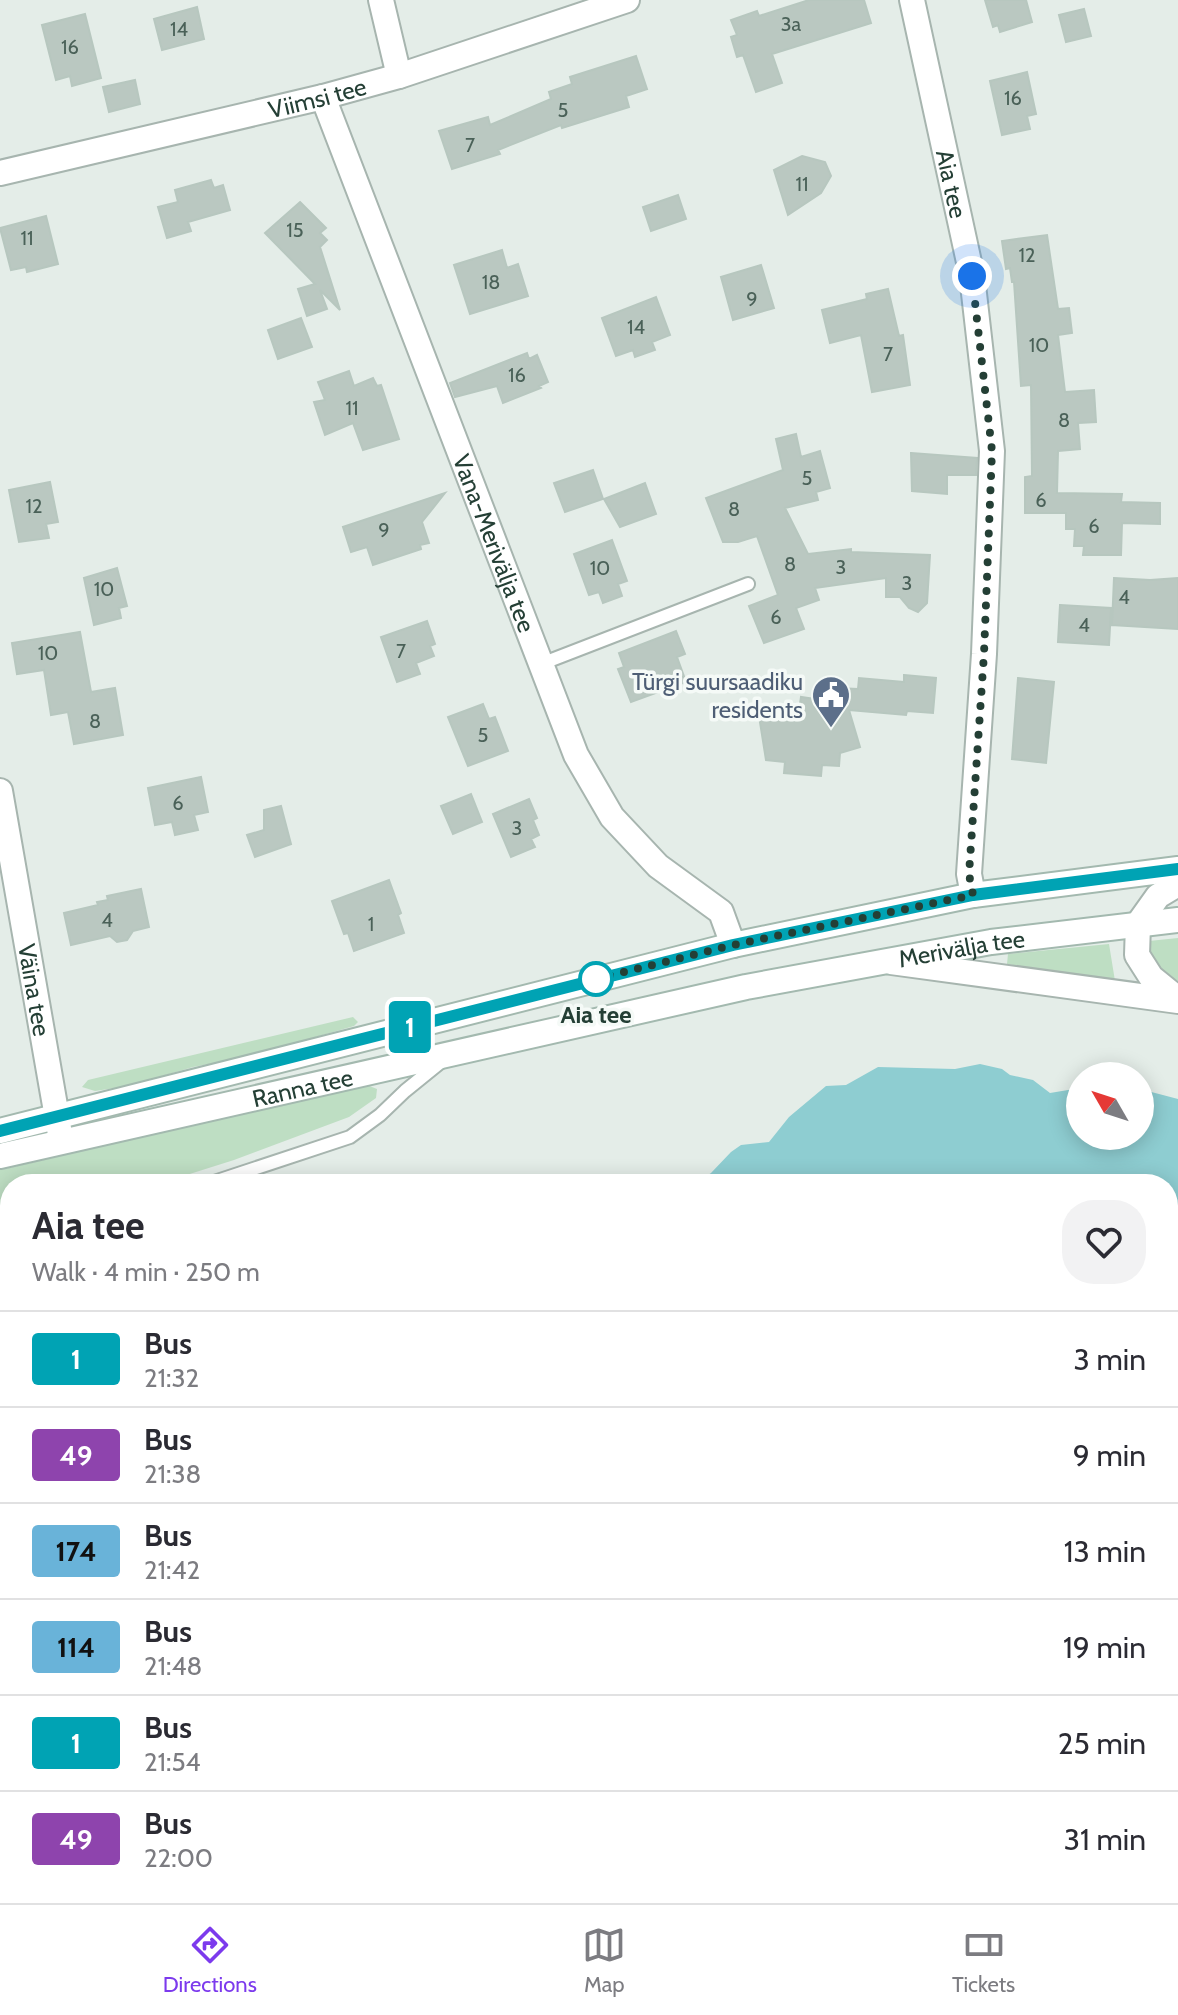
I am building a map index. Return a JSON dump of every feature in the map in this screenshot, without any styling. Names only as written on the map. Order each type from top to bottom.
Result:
[{"type":"street","points":[[381,0],[399,76]]},
{"type":"street","name":"Viimsi tee","points":[[0,173],[323,97],[399,76],[627,0]]},
{"type":"street","name":"Aia tee","points":[[912,0],[972,276],[992,451],[984,654],[969,874],[973,895]]},
{"type":"street","name":"Vana-Merivälja tee","points":[[323,97],[576,755],[612,817],[658,866],[721,912],[733,945]]},
{"type":"street","name":"Väina tee","points":[[0,791],[60,1128]]},
{"type":"street","name":"Merivälja tee","points":[[733,945],[973,895],[1178,869]]},
{"type":"street","points":[[1178,884],[1158,896],[1138,924],[1137,955],[1151,977],[1178,1000]]},
{"type":"street","name":"Merivälja tee","points":[[746,987],[991,942],[1178,920]]},
{"type":"street","name":"Ranna tee","points":[[0,1156],[60,1128],[733,945]]},
{"type":"street","points":[[884,961],[1178,1000]]},
{"type":"street","name":"Ranna tee","points":[[0,1131],[60,1128],[451,1054],[746,987]]},
{"type":"lane","points":[[541,664],[748,584]]},
{"type":"lane","points":[[238,1174],[350,1137],[451,1054]]},
{"type":"green space","points":[[1178,938],[1178,981],[1157,965],[1149,941]]},
{"type":"green space","points":[[1109,944],[1115,981],[1007,964],[1008,954]]},
{"type":"green space","points":[[353,1017],[358,1022],[354,1026],[250,1056],[193,1067],[128,1086],[95,1091],[82,1087],[88,1080]]},
{"type":"green space","points":[[367,1085],[377,1089],[376,1098],[349,1117],[190,1174],[0,1174],[0,1170]]},
{"type":"water","points":[[980,1064],[1033,1080],[1050,1093],[1066,1090],[1066,1150],[1154,1150],[1154,1093],[1178,1099],[1178,1174],[710,1174],[741,1145],[769,1142],[789,1117],[826,1086],[846,1085],[878,1067],[955,1069]]},
{"type":"building","points":[[809,0],[864,0],[871,23],[772,54],[782,83],[756,92],[743,55],[737,57],[731,37],[737,35],[731,20],[757,11],[759,16]]},
{"type":"building","points":[[985,0],[1026,0],[1032,22],[1000,32],[998,25],[993,27]]},
{"type":"building","points":[[197,7],[204,39],[162,50],[154,19]]},
{"type":"building","points":[[1084,9],[1091,36],[1066,42],[1059,15]]},
{"type":"building","points":[[85,14],[101,78],[72,86],[70,76],[56,80],[42,25]]},
{"type":"building","points":[[636,56],[647,89],[626,96],[629,107],[562,128],[561,125],[498,150],[500,154],[452,169],[439,131],[488,117],[490,125],[551,99],[549,92],[572,84],[570,77]]},
{"type":"building","points":[[1027,72],[1036,114],[1027,116],[1030,129],[1002,135],[990,81]]},
{"type":"building","points":[[135,80],[140,104],[109,112],[103,87]]},
{"type":"building","points":[[802,156],[825,162],[831,176],[821,193],[788,215],[774,170]]},
{"type":"building","points":[[211,180],[214,188],[223,185],[230,210],[188,222],[191,231],[167,238],[158,207],[178,202],[175,190]]},
{"type":"building","points":[[678,195],[686,219],[651,231],[643,207]]},
{"type":"building","points":[[300,202],[326,228],[320,233],[327,240],[320,247],[340,310],[320,290],[327,309],[307,316],[298,289],[315,284],[265,233]]},
{"type":"building","points":[[46,216],[58,264],[27,272],[26,267],[11,270],[0,228]]},
{"type":"building","points":[[1047,235],[1058,309],[1069,308],[1072,333],[1058,335],[1065,392],[1094,390],[1096,422],[1078,423],[1080,449],[1058,451],[1057,493],[1122,494],[1121,502],[1160,503],[1160,524],[1122,523],[1121,555],[1083,555],[1084,546],[1074,546],[1075,529],[1066,529],[1066,513],[1025,513],[1025,477],[1032,476],[1031,385],[1021,386],[1014,282],[1010,268],[1006,269],[1002,241]]},
{"type":"building","points":[[502,250],[507,268],[518,264],[528,296],[470,314],[454,265]]},
{"type":"building","points":[[761,265],[774,308],[733,320],[721,277]]},
{"type":"building","points":[[888,289],[899,336],[903,335],[910,385],[872,392],[861,335],[830,343],[822,310],[867,299],[866,294]]},
{"type":"building","points":[[656,297],[670,335],[652,342],[655,350],[635,357],[633,350],[616,356],[602,318]]},
{"type":"building","points":[[301,318],[312,347],[278,359],[268,330]]},
{"type":"building","points":[[527,353],[529,359],[537,355],[548,382],[539,386],[541,388],[503,403],[497,386],[455,397],[450,383]]},
{"type":"building","points":[[349,371],[354,386],[373,378],[377,386],[381,385],[399,439],[363,450],[353,423],[325,435],[314,402],[325,400],[318,382]]},
{"type":"building","points":[[796,434],[801,457],[820,451],[830,488],[816,492],[818,500],[785,508],[808,554],[851,549],[851,552],[930,555],[927,603],[918,612],[909,608],[900,597],[886,597],[886,578],[815,588],[819,600],[796,608],[804,629],[764,643],[749,606],[778,595],[757,536],[738,542],[723,542],[706,498],[783,470],[776,439]]},
{"type":"building","points":[[911,453],[977,458],[976,475],[947,475],[947,494],[912,491]]},
{"type":"building","points":[[593,470],[603,499],[565,512],[554,483]]},
{"type":"building","points":[[50,482],[58,522],[46,524],[49,538],[19,542],[9,490]]},
{"type":"building","points":[[645,483],[656,514],[620,527],[604,499]]},
{"type":"building","points":[[445,493],[422,522],[429,543],[420,545],[421,549],[373,565],[367,547],[351,552],[343,527]]},
{"type":"building","points":[[612,540],[627,581],[618,584],[622,596],[603,603],[599,592],[589,595],[574,554]]},
{"type":"building","points":[[117,568],[127,606],[119,608],[121,618],[94,625],[84,578]]},
{"type":"building","points":[[1114,578],[1178,578],[1178,629],[1112,625]]},
{"type":"building","points":[[1060,605],[1111,608],[1109,645],[1058,642]]},
{"type":"building","points":[[427,621],[435,644],[430,646],[434,656],[416,663],[420,674],[397,682],[381,637]]},
{"type":"building","points":[[676,631],[685,654],[677,657],[686,682],[631,702],[618,669],[624,667],[619,653]]},
{"type":"building","points":[[80,632],[91,692],[115,688],[123,735],[74,744],[68,712],[51,715],[44,670],[17,674],[12,643]]},
{"type":"building","points":[[904,675],[936,678],[933,713],[907,711],[906,715],[849,710],[860,747],[840,753],[839,766],[822,765],[821,776],[784,773],[785,762],[766,760],[759,716],[800,704],[801,697],[815,699],[838,692],[838,688],[858,689],[859,678],[904,682]]},
{"type":"building","points":[[1018,678],[1054,682],[1046,763],[1012,759]]},
{"type":"building","points":[[483,704],[489,719],[495,717],[508,751],[468,766],[448,717]]},
{"type":"building","points":[[201,777],[208,812],[194,815],[198,830],[175,835],[172,822],[155,825],[148,788]]},
{"type":"building","points":[[471,794],[482,822],[453,834],[441,806]]},
{"type":"building","points":[[529,799],[537,818],[533,820],[539,835],[531,839],[535,847],[511,857],[493,814]]},
{"type":"building","points":[[281,806],[291,844],[255,857],[247,835],[264,830],[264,810]]},
{"type":"building","points":[[389,880],[401,913],[398,915],[404,933],[354,951],[332,901]]},
{"type":"building","points":[[141,889],[149,927],[133,931],[127,940],[117,942],[110,936],[71,945],[64,913],[98,905],[97,902],[108,900],[107,896]]},
{"type":"bus line","name":"1","points":[[0,1131],[600,978],[849,919],[973,895],[1178,869]]},
{"type":"place","name":"Türgi suursaadiku residents","points":[[831,729]]},
{"type":"place","name":"Aia tee","points":[[596,979]]},
{"type":"route","points":[[596,979],[849,919],[973,895],[969,874],[984,654],[992,451],[972,276]]}]
